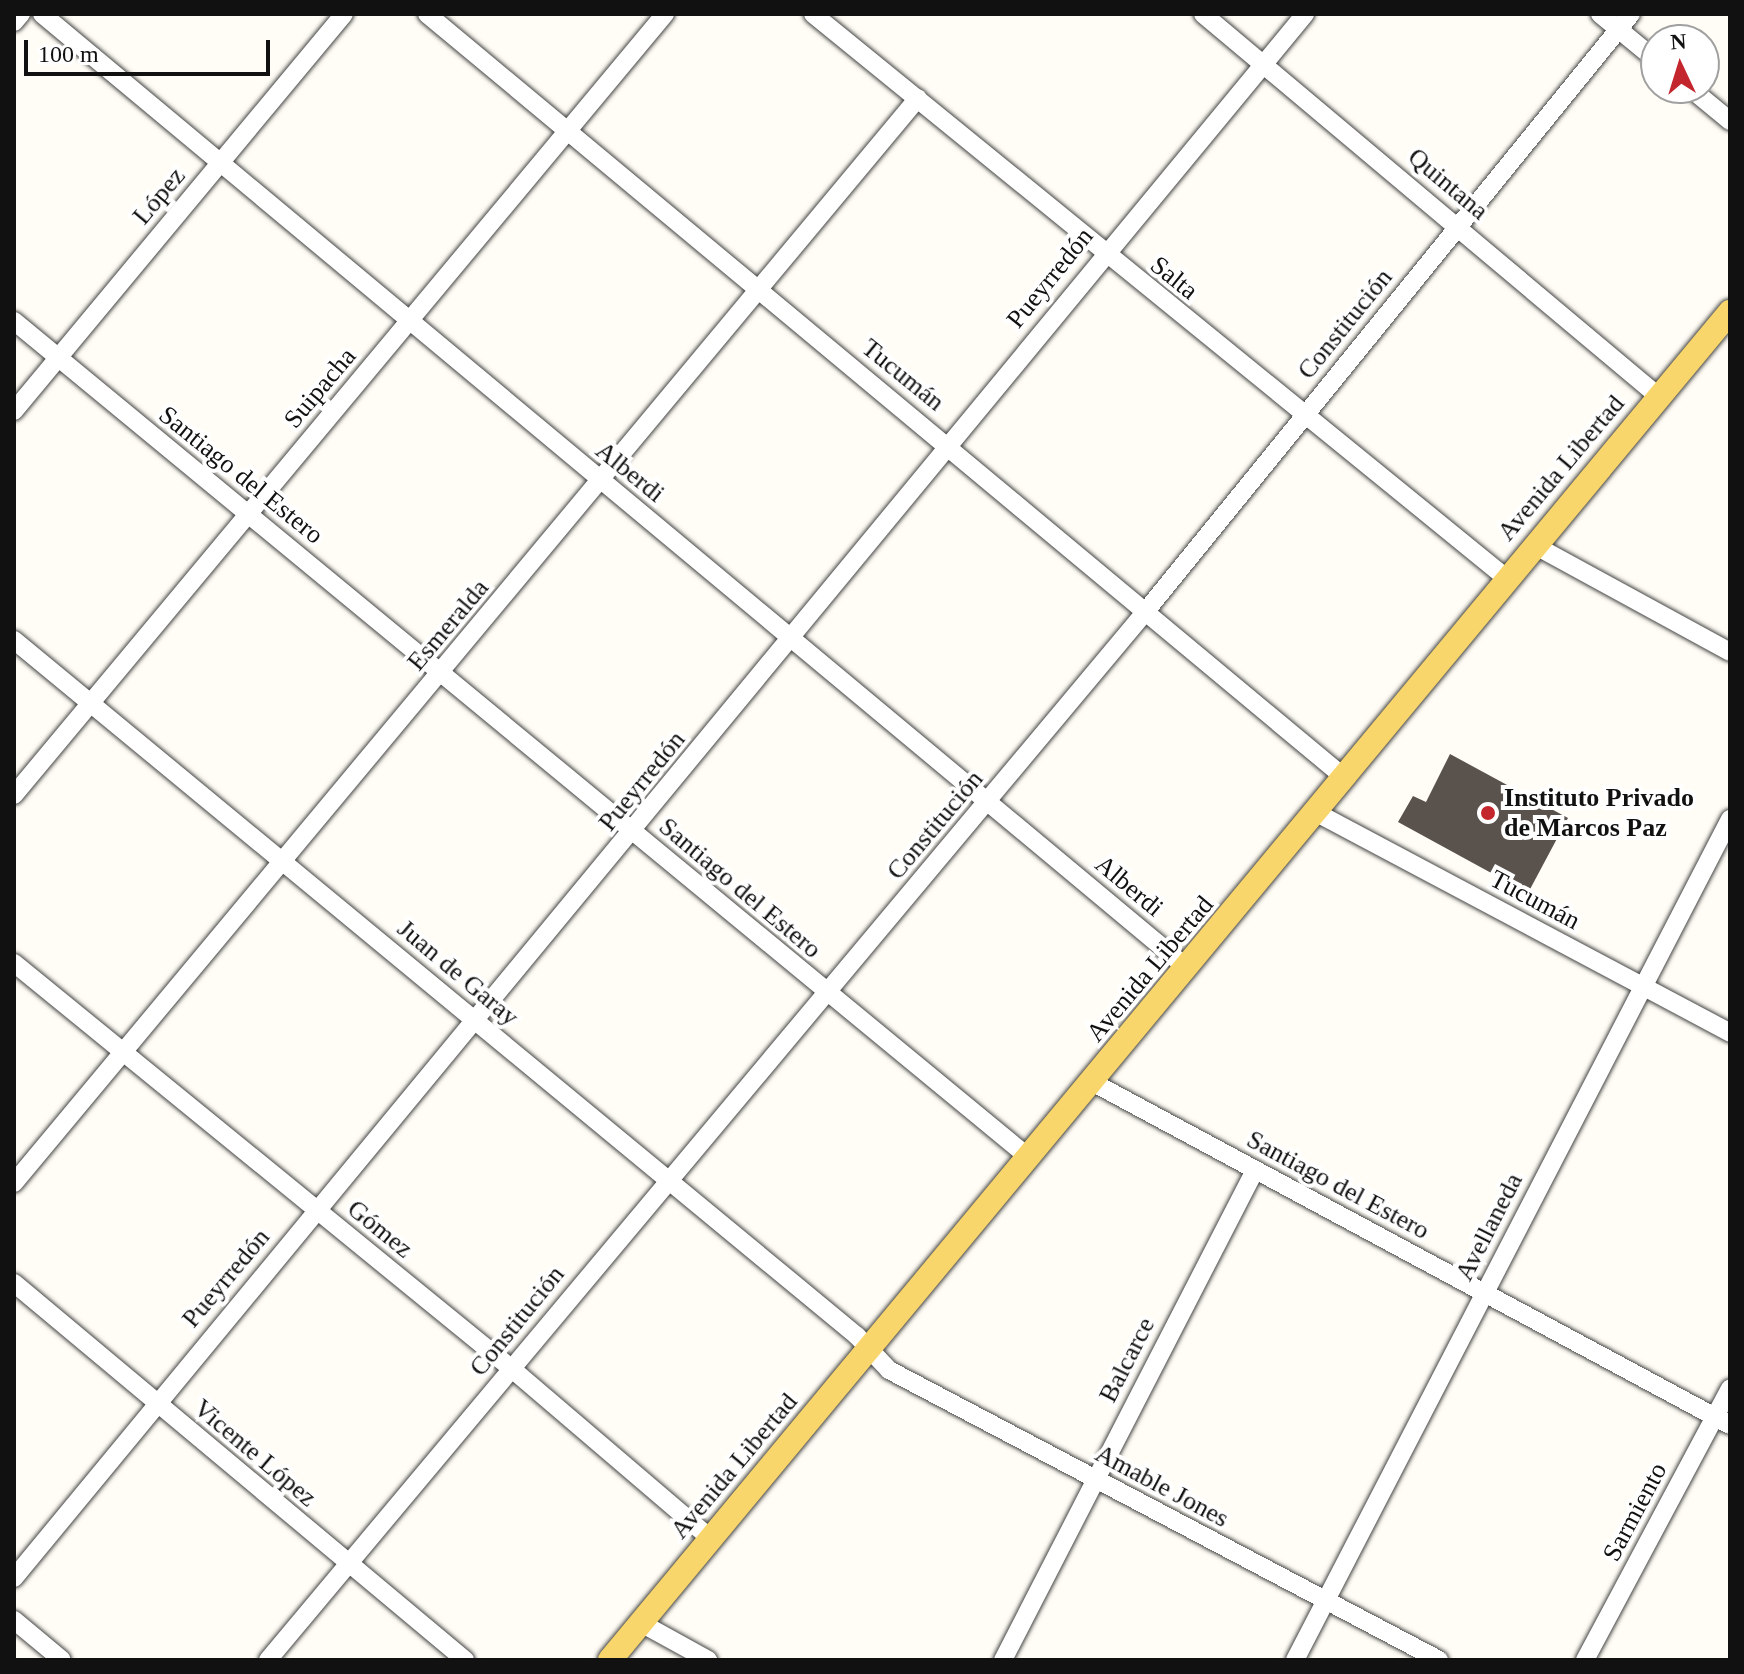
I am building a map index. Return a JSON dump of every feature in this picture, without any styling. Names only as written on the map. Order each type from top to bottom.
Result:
[{"type":"main road","name":"Avenida Libertad","points":[[610,1660],[1317,813],[1505,577],[1730,312]]},
{"type":"street","points":[[14,22],[21,14]]},
{"type":"street","name":"Alberdi","points":[[42,14],[407,323],[793,637],[1187,968]]},
{"type":"street","name":"López","points":[[14,411],[344,14]]},
{"type":"street","name":"Tucumán","points":[[427,14],[1345,778]]},
{"type":"street","name":"Suipacha","points":[[14,795],[665,14]]},
{"type":"street","name":"Salta","points":[[813,14],[1103,254],[1505,577]]},
{"type":"street","name":"Quintana","points":[[1203,14],[1658,396]]},
{"type":"street","name":"Pueyrredón","points":[[14,1578],[154,1403],[633,833],[1103,254],[1305,14]]},
{"type":"street","points":[[1600,14],[1624,21],[1640,40]]},
{"type":"street","name":"Constitución","points":[[268,1660],[666,1181],[828,995],[988,802],[1624,21]]},
{"type":"street","name":"Esmeralda","points":[[14,1183],[284,864],[918,98]]},
{"type":"street","points":[[1709,104],[1730,121]]},
{"type":"street","name":"Santiago del Estero","points":[[14,321],[1028,1157]]},
{"type":"street","points":[[1534,545],[1730,652]]},
{"type":"street","name":"Juan de Garay","points":[[14,640],[869,1347]]},
{"type":"street","name":"Tucumán","points":[[1317,813],[1730,1033]]},
{"type":"street","name":"Avellaneda","points":[[1295,1660],[1730,819]]},
{"type":"street","name":"Gómez","points":[[14,963],[512,1369],[710,1538]]},
{"type":"street","name":"Santiago del Estero","points":[[1092,1082],[1723,1421]]},
{"type":"street","name":"Balcarce","points":[[1003,1660],[1255,1170]]},
{"type":"street","name":"Vicente López","points":[[14,1283],[347,1565],[465,1660]]},
{"type":"street","name":"Amable Jones","points":[[869,1347],[889,1370],[1439,1660]]},
{"type":"street","name":"Sarmiento","points":[[1585,1660],[1723,1421],[1730,1388]]},
{"type":"street","points":[[14,1620],[62,1660]]},
{"type":"street","points":[[641,1623],[708,1660]]},
{"type":"building","points":[[1450,754],[1568,818],[1528,893],[1398,822],[1413,796],[1426,802]]},
{"type":"place","name":"Instituto Privado de Marcos Paz","points":[[1488,813]]}]
